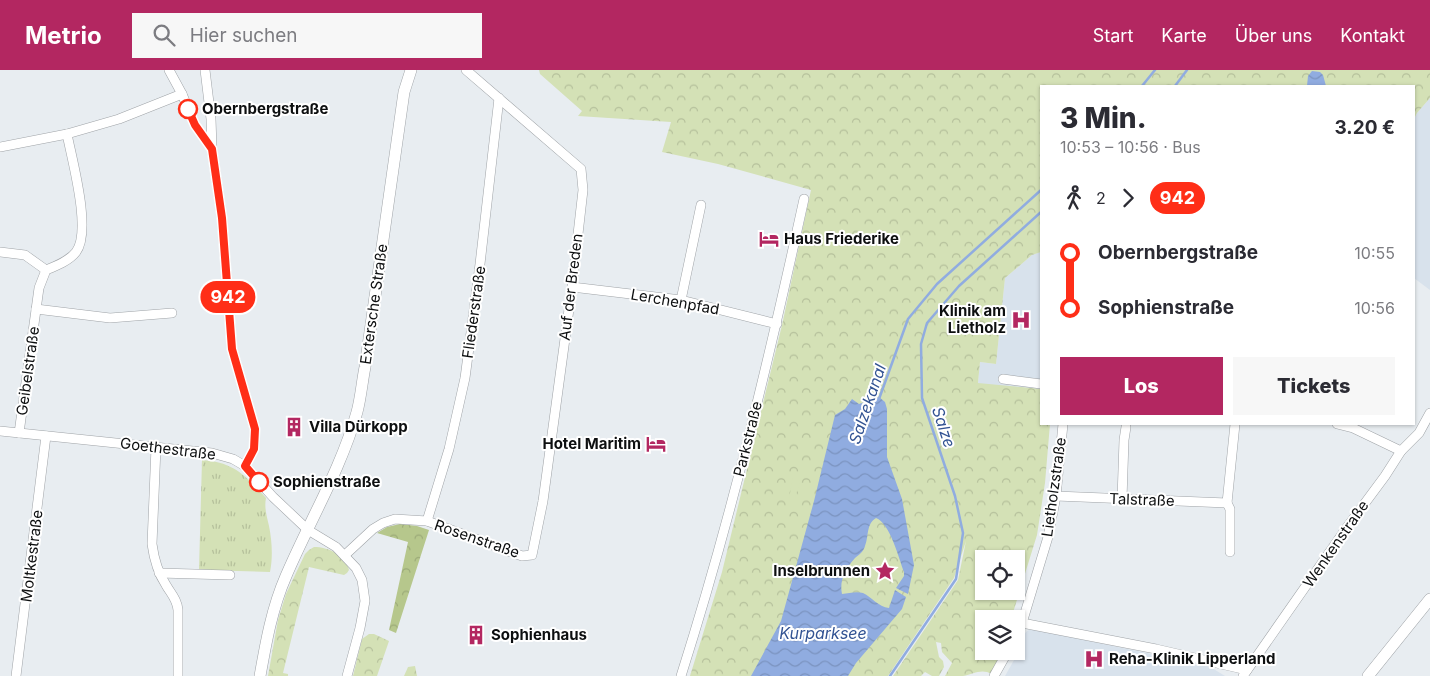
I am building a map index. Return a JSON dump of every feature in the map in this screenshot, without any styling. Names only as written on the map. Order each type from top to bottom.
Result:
[{"type":"main road","name":"Extersche Straße","points":[[260,676],[267,640],[285,577],[342,454],[357,411],[365,367],[404,92],[411,70]]},
{"type":"main road","points":[[1368,676],[1430,599]]},
{"type":"street","points":[[169,70],[195,125],[212,149]]},
{"type":"street","points":[[205,70],[211,119],[212,149],[222,218],[232,349],[255,429],[254,449],[245,466]]},
{"type":"street","name":"Auf der Breden","points":[[466,70],[581,169],[583,190],[572,287],[543,501],[532,555]]},
{"type":"street","points":[[0,147],[67,134],[119,119],[182,94]]},
{"type":"street","name":"Fliederstraße","points":[[427,521],[449,449],[465,378],[500,98]]},
{"type":"street","points":[[0,252],[25,255],[46,270],[64,262],[76,252],[82,237],[81,204],[67,134]]},
{"type":"street","name":"Parkstraße","points":[[680,676],[718,556],[777,324],[804,199]]},
{"type":"street","points":[[681,300],[701,204]]},
{"type":"street","name":"Geibelstraße","points":[[19,433],[39,288],[46,270]]},
{"type":"street","name":"Lerchenpfad","points":[[572,287],[681,300],[777,324]]},
{"type":"street","name":"Geibelstraße","points":[[36,309],[110,318],[172,313]]},
{"type":"street","points":[[1003,379],[1040,384]]},
{"type":"street","name":"Wenkenstraße","points":[[1245,673],[1401,451],[1418,433],[1430,413]]},
{"type":"street","name":"Lietholzstraße","points":[[1025,612],[1048,537],[1056,496],[1063,425]]},
{"type":"street","points":[[1230,552],[1230,509],[1227,503],[1235,425]]},
{"type":"street","points":[[1341,425],[1353,428],[1401,451]]},
{"type":"street","points":[[1122,499],[1126,426]]},
{"type":"street","name":"Goethestraße","points":[[0,431],[212,453],[233,459],[245,466],[273,497],[308,530]]},
{"type":"street","name":"Moltkestraße","points":[[16,676],[46,436]]},
{"type":"street","points":[[156,447],[152,544],[159,573],[177,600],[178,676]]},
{"type":"street","name":"Talstraße","points":[[1056,496],[1227,503]]},
{"type":"street","name":"Rosenstraße","points":[[345,555],[368,533],[383,523],[395,519],[427,521],[522,556],[532,555]]},
{"type":"street","points":[[308,530],[336,547],[345,555],[356,568],[362,580],[364,602],[360,628],[347,676]]},
{"type":"street","points":[[159,573],[230,575]]},
{"type":"street","points":[[1025,623],[1156,650],[1245,673]]},
{"type":"street","points":[[994,676],[1003,660]]},
{"type":"shaded area","points":[[1430,98],[1430,290],[1415,279],[1415,117]]},
{"type":"shaded area","name":"Klinik am Lietholz","points":[[1040,252],[1040,389],[978,384],[980,362],[996,364],[1005,278],[1032,255]]},
{"type":"shaded area","name":"Reha-Klinik Lipperland","points":[[1032,629],[1204,665],[1225,676],[1005,676],[1014,660],[1025,660],[1025,633]]},
{"type":"green space","points":[[539,70],[1430,70],[1430,98],[1415,117],[1415,85],[1040,85],[1040,252],[1032,255],[1005,278],[996,364],[980,362],[978,383],[1040,389],[1040,425],[1050,425],[1045,483],[1037,535],[1025,574],[1025,550],[975,550],[975,600],[1017,600],[1014,610],[975,610],[975,660],[1001,660],[992,674],[981,671],[963,676],[945,676],[952,663],[942,652],[941,643],[936,642],[939,657],[943,661],[944,667],[939,676],[932,676],[925,672],[921,676],[893,676],[958,580],[966,541],[954,578],[888,676],[690,676],[722,572],[782,325],[811,190],[718,164],[662,152],[671,122],[578,116],[582,111],[540,74]]},
{"type":"green space","points":[[202,460],[213,461],[231,467],[252,483],[266,498],[272,549],[270,572],[199,570]]},
{"type":"green space","points":[[793,478],[800,480],[795,499],[789,498]]},
{"type":"green space","points":[[400,524],[429,530],[396,633],[389,630],[408,542],[377,533],[387,527]]},
{"type":"green space","points":[[314,547],[325,548],[336,553],[344,560],[349,570],[344,575],[309,567],[283,673],[288,674],[288,676],[268,676],[278,620],[286,594],[305,554]]},
{"type":"green space","points":[[369,634],[374,634],[389,641],[377,676],[353,676],[362,639]]},
{"type":"green space","points":[[415,666],[417,676],[404,676],[408,667]]},
{"type":"water","points":[[1312,71],[1320,72],[1323,75],[1326,85],[1307,85],[1308,76]]},
{"type":"water","name":"Kurparksee","points":[[879,397],[885,402],[887,409],[887,457],[902,499],[914,565],[908,594],[896,588],[904,576],[904,572],[890,534],[881,521],[876,518],[869,527],[864,550],[846,570],[842,579],[841,589],[842,594],[863,593],[882,606],[889,608],[895,590],[906,597],[902,609],[856,663],[848,676],[751,676],[781,621],[835,415],[845,409],[852,399],[859,404]]},
{"type":"waterway","name":"Salzekanal","points":[[1143,85],[1155,70]]},
{"type":"waterway","name":"Salze","points":[[1176,85],[1187,70]]},
{"type":"waterway","name":"Salzekanal","points":[[879,399],[908,319],[937,284],[1040,191]]},
{"type":"waterway","name":"Salze","points":[[890,676],[956,579],[963,533],[955,496],[922,398],[921,344],[927,323],[959,286],[1040,213]]},
{"type":"bus line","name":"942","points":[[188,109],[195,125],[212,149],[222,218],[232,349],[255,429],[254,449],[245,466],[259,482]]},
{"type":"place","name":"Obernbergstraße","points":[[188,109]]},
{"type":"place","name":"Haus Friederike","points":[[769,239]]},
{"type":"place","name":"Klinik am Lietholz","points":[[1021,320]]},
{"type":"place","name":"Villa Dürkopp","points":[[294,427]]},
{"type":"place","name":"Hotel Maritim","points":[[656,444]]},
{"type":"place","name":"Sophienstraße","points":[[259,482]]},
{"type":"place","name":"Inselbrunnen","points":[[885,571]]},
{"type":"place","name":"Sophienhaus","points":[[476,635]]},
{"type":"place","name":"Reha-Klinik Lipperland","points":[[1094,659]]}]
